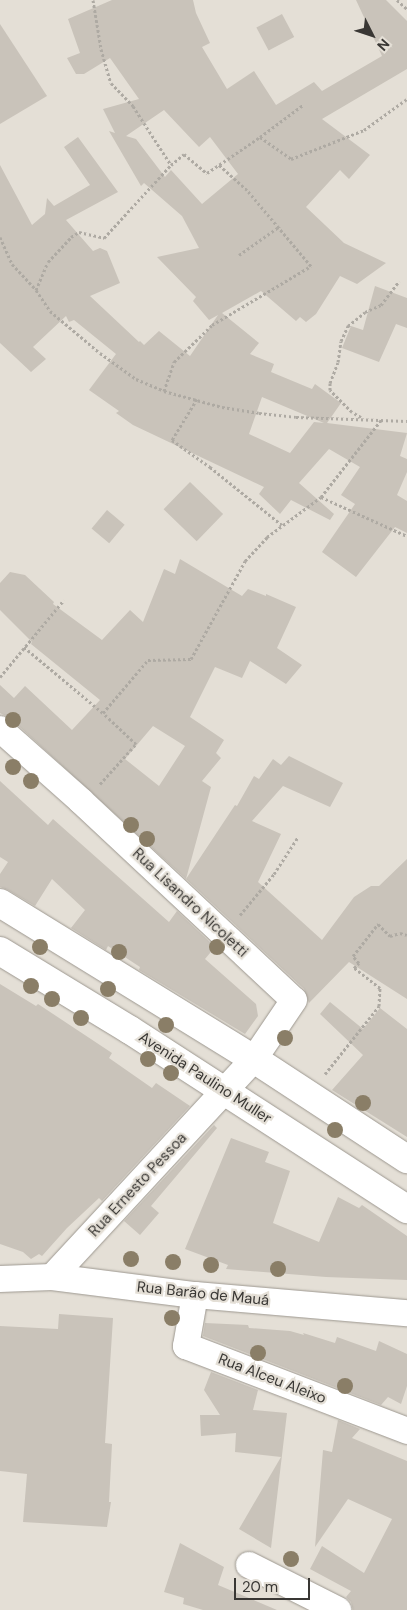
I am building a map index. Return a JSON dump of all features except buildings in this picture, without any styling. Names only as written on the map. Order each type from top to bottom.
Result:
[{"type":"main road","points":[[0,903],[254,1059],[307,1096],[407,1159]]},
{"type":"main road","name":"Avenida Paulino Muller","points":[[0,952],[130,1030],[407,1209]]},
{"type":"street","name":"Rua Lisandro Nicoletti","points":[[0,729],[81,801],[222,935],[294,1000],[254,1059],[224,1092]]},
{"type":"street","name":"Rua Ernesto Pessoa","points":[[52,1277],[224,1092]]},
{"type":"street","name":"Rua Barão de Mauá","points":[[0,1279],[52,1277],[195,1295],[407,1313]]},
{"type":"street","name":"Rua Alceu Aleixo","points":[[195,1295],[186,1346],[407,1431]]},
{"type":"street","points":[[249,1566],[338,1610]]},
{"type":"path","points":[[93,0],[101,49],[111,83],[133,106],[171,165]]},
{"type":"path","points":[[397,0],[407,9]]},
{"type":"path","points":[[260,137],[292,159],[364,130],[407,99]]},
{"type":"path","points":[[36,290],[48,262],[71,237],[79,232],[104,238],[171,165],[184,154],[207,173],[303,105]]},
{"type":"path","points":[[164,391],[174,362],[212,325],[311,266],[280,226],[247,190],[219,165]]},
{"type":"path","points":[[239,255],[280,226]]},
{"type":"path","points":[[0,237],[12,264],[36,290],[50,311],[100,353],[136,379],[164,391],[222,406],[296,417],[407,420]]},
{"type":"path","points":[[363,418],[352,412],[330,390],[330,383],[338,362],[341,341],[348,326],[365,312],[381,305],[400,281]]},
{"type":"path","points":[[197,400],[172,440],[210,467],[282,525]]},
{"type":"path","points":[[102,713],[148,660],[191,659],[245,561],[267,537],[321,497],[382,419]]},
{"type":"path","points":[[321,497],[407,536]]},
{"type":"path","points":[[0,677],[64,600]]},
{"type":"path","points":[[24,647],[136,744],[117,766],[81,801]]},
{"type":"path","points":[[222,935],[274,874],[298,837]]},
{"type":"path","points":[[307,1096],[379,1006],[380,988],[354,968],[359,963],[353,956],[378,924],[390,936],[400,932],[407,935]]}]
